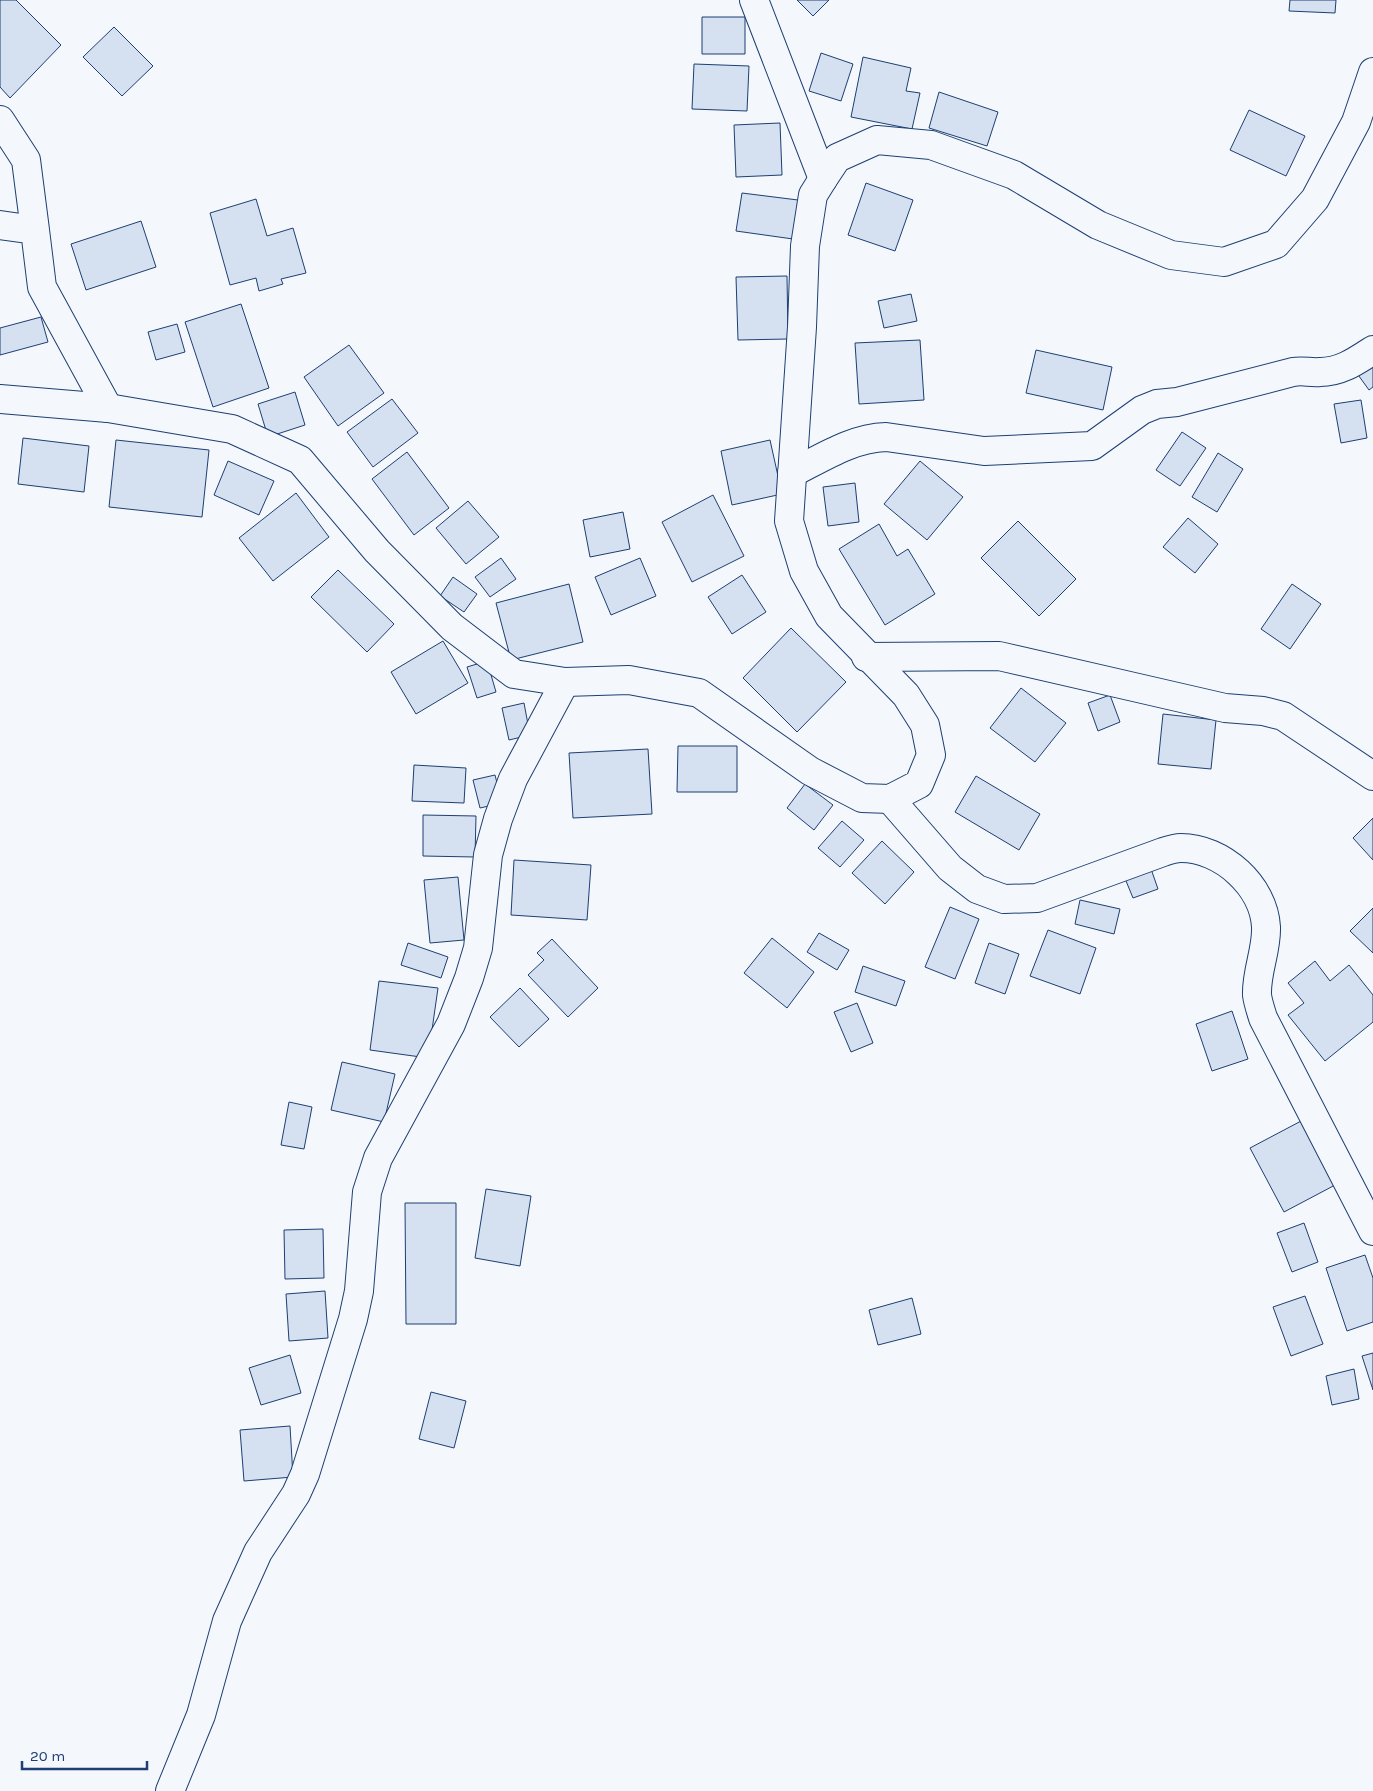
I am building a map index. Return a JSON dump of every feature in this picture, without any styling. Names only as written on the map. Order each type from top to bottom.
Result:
[{"type":"street","points":[[754,0],[823,179]]},
{"type":"street","points":[[0,399],[108,408],[232,429],[300,460],[377,551],[452,627],[514,674],[566,682],[630,680],[699,693],[810,771],[862,798],[890,799],[919,784],[931,755],[925,725],[906,695],[829,616],[804,571],[789,521],[802,327],[805,246],[812,195],[837,158],[877,140],[931,145],[1014,175],[1098,225],[1171,255],[1224,262],[1276,244],[1315,199],[1356,122],[1373,72]]},
{"type":"street","points":[[0,120],[26,160],[42,287],[108,408]]},
{"type":"street","points":[[0,225],[35,230]]},
{"type":"street","points":[[792,472],[856,441],[872,437],[886,437],[984,451],[1092,446],[1142,410],[1157,404],[1177,402],[1293,372],[1330,372],[1345,368],[1373,350]]},
{"type":"street","points":[[866,656],[999,656],[1225,708],[1263,710],[1283,716],[1373,776]]},
{"type":"street","points":[[170,1791],[201,1715],[227,1620],[258,1552],[296,1494],[305,1474],[353,1320],[361,1275],[367,1192],[378,1158],[451,1024],[469,978],[478,948],[488,855],[498,819],[513,779],[566,682]]},
{"type":"street","points":[[890,799],[950,868],[977,890],[1004,899],[1037,898],[1163,852],[1181,848],[1203,852],[1226,862],[1246,880],[1260,901],[1266,928],[1257,996],[1263,1018],[1366,1206],[1373,1231]]},
{"type":"building","points":[[0,0],[16,0],[61,45],[10,98],[0,87]]},
{"type":"building","points":[[797,0],[829,0],[813,16]]},
{"type":"building","points":[[1290,0],[1336,0],[1335,13],[1289,11]]},
{"type":"building","points":[[702,17],[745,17],[745,54],[702,54]]},
{"type":"building","points":[[114,27],[153,66],[122,96],[83,57]]},
{"type":"building","points":[[821,53],[853,64],[841,101],[809,91]]},
{"type":"building","points":[[863,57],[911,68],[906,91],[920,93],[912,129],[851,117]]},
{"type":"building","points":[[694,64],[749,66],[747,111],[692,109]]},
{"type":"building","points":[[939,92],[998,112],[987,146],[929,128]]},
{"type":"building","points":[[1249,110],[1305,136],[1286,176],[1230,150]]},
{"type":"building","points":[[780,123],[782,175],[736,177],[734,125]]},
{"type":"building","points":[[866,183],[913,200],[895,251],[848,235]]},
{"type":"building","points":[[742,193],[798,200],[793,239],[736,231]]},
{"type":"building","points":[[256,199],[267,236],[293,228],[306,273],[281,279],[283,284],[259,291],[256,278],[230,285],[210,213]]},
{"type":"building","points":[[141,221],[156,267],[86,290],[71,244]]},
{"type":"building","points":[[787,276],[788,339],[738,340],[736,277]]},
{"type":"building","points":[[911,294],[917,321],[884,328],[878,301]]},
{"type":"building","points":[[241,304],[269,388],[213,407],[185,322]]},
{"type":"building","points":[[41,317],[48,342],[0,355],[0,328]]},
{"type":"building","points":[[177,324],[185,352],[156,360],[148,332]]},
{"type":"building","points":[[920,340],[924,400],[859,404],[855,343]]},
{"type":"building","points":[[349,345],[384,393],[338,426],[304,377]]},
{"type":"building","points":[[1036,350],[1112,367],[1103,410],[1026,393]]},
{"type":"building","points":[[1373,360],[1373,387],[1369,390],[1356,372]]},
{"type":"building","points":[[295,392],[305,425],[268,437],[258,404]]},
{"type":"building","points":[[392,399],[418,433],[373,467],[347,432]]},
{"type":"building","points":[[1361,400],[1367,438],[1341,443],[1334,404]]},
{"type":"building","points":[[1182,432],[1206,448],[1180,486],[1156,470]]},
{"type":"building","points":[[23,438],[89,446],[84,492],[18,484]]},
{"type":"building","points":[[116,440],[209,450],[202,517],[109,507]]},
{"type":"building","points":[[770,440],[782,494],[732,505],[721,451]]},
{"type":"building","points":[[407,452],[449,508],[414,535],[372,479]]},
{"type":"building","points":[[1218,453],[1243,469],[1217,512],[1192,497]]},
{"type":"building","points":[[228,461],[274,481],[259,515],[214,495]]},
{"type":"building","points":[[920,461],[963,497],[927,540],[884,504]]},
{"type":"building","points":[[855,483],[859,522],[828,526],[823,487]]},
{"type":"building","points":[[296,493],[329,537],[273,581],[239,538]]},
{"type":"building","points":[[713,495],[744,556],[692,582],[662,522]]},
{"type":"building","points":[[468,501],[499,537],[466,564],[436,528]]},
{"type":"building","points":[[623,512],[630,549],[590,557],[583,520]]},
{"type":"building","points":[[1188,518],[1218,544],[1195,573],[1163,547]]},
{"type":"building","points":[[1018,521],[1076,579],[1039,616],[981,558]]},
{"type":"building","points":[[879,524],[897,556],[908,549],[935,594],[885,625],[839,549]]},
{"type":"building","points":[[501,558],[516,579],[490,597],[475,577]]},
{"type":"building","points":[[640,558],[656,596],[611,615],[595,577]]},
{"type":"building","points":[[338,570],[394,624],[367,652],[311,597]]},
{"type":"building","points":[[742,575],[766,612],[732,634],[708,597]]},
{"type":"building","points":[[453,577],[477,594],[464,612],[440,596]]},
{"type":"building","points":[[569,584],[583,642],[511,660],[496,603]]},
{"type":"building","points":[[1292,584],[1321,604],[1290,649],[1261,629]]},
{"type":"building","points":[[791,628],[846,682],[797,732],[743,678]]},
{"type":"building","points":[[443,641],[468,683],[416,714],[391,672]]},
{"type":"building","points":[[487,661],[496,692],[477,698],[467,667]]},
{"type":"building","points":[[1021,688],[1066,723],[1035,762],[990,728]]},
{"type":"building","points":[[1110,695],[1120,722],[1098,731],[1088,703]]},
{"type":"building","points":[[524,703],[530,735],[509,740],[502,708]]},
{"type":"building","points":[[1163,714],[1216,720],[1211,769],[1158,764]]},
{"type":"building","points":[[678,746],[737,746],[737,792],[677,792]]},
{"type":"building","points":[[648,749],[652,814],[573,818],[569,753]]},
{"type":"building","points":[[414,765],[466,768],[464,803],[412,801]]},
{"type":"building","points":[[495,775],[502,803],[480,808],[473,780]]},
{"type":"building","points":[[976,776],[1040,814],[1019,850],[955,812]]},
{"type":"building","points":[[805,784],[833,805],[814,830],[787,808]]},
{"type":"building","points":[[423,815],[476,816],[475,857],[423,856]]},
{"type":"building","points":[[1373,818],[1373,860],[1353,838]]},
{"type":"building","points":[[842,821],[864,840],[840,867],[818,848]]},
{"type":"building","points":[[882,841],[914,872],[885,904],[852,873]]},
{"type":"building","points":[[514,860],[591,865],[587,920],[511,915]]},
{"type":"building","points":[[1150,866],[1158,889],[1133,898],[1124,876]]},
{"type":"building","points":[[458,877],[464,940],[430,943],[424,880]]},
{"type":"building","points":[[1080,900],[1120,909],[1114,934],[1075,924]]},
{"type":"building","points":[[950,907],[979,919],[955,979],[925,967]]},
{"type":"building","points":[[1373,908],[1373,953],[1350,931]]},
{"type":"building","points":[[1048,930],[1096,948],[1080,994],[1030,976]]},
{"type":"building","points":[[819,933],[849,950],[837,970],[807,952]]},
{"type":"building","points":[[772,938],[814,972],[787,1008],[744,973]]},
{"type":"building","points":[[552,939],[598,988],[568,1017],[528,975],[544,960],[537,953]]},
{"type":"building","points":[[408,943],[448,957],[441,978],[401,965]]},
{"type":"building","points":[[989,943],[1019,954],[1005,994],[975,983]]},
{"type":"building","points":[[1315,961],[1330,981],[1349,965],[1373,995],[1373,1022],[1325,1061],[1288,1015],[1304,1003],[1288,983]]},
{"type":"building","points":[[863,966],[905,981],[896,1006],[855,992]]},
{"type":"building","points":[[379,981],[438,988],[428,1058],[370,1050]]},
{"type":"building","points":[[520,988],[549,1019],[519,1047],[490,1017]]},
{"type":"building","points":[[857,1003],[873,1043],[851,1052],[834,1012]]},
{"type":"building","points":[[1232,1011],[1248,1059],[1212,1071],[1196,1024]]},
{"type":"building","points":[[342,1062],[395,1074],[384,1122],[331,1110]]},
{"type":"building","points":[[289,1102],[312,1107],[304,1149],[281,1145]]},
{"type":"building","points":[[1303,1120],[1337,1184],[1284,1212],[1250,1148]]},
{"type":"building","points":[[486,1189],[531,1196],[520,1266],[475,1258]]},
{"type":"building","points":[[405,1203],[456,1203],[456,1324],[406,1324]]},
{"type":"building","points":[[1304,1223],[1318,1262],[1292,1272],[1277,1233]]},
{"type":"building","points":[[323,1229],[324,1278],[285,1279],[284,1230]]},
{"type":"building","points":[[1365,1255],[1373,1278],[1373,1322],[1347,1331],[1326,1268]]},
{"type":"building","points":[[325,1291],[328,1338],[289,1341],[286,1294]]},
{"type":"building","points":[[1305,1296],[1323,1344],[1291,1356],[1273,1307]]},
{"type":"building","points":[[912,1298],[921,1334],[878,1345],[869,1310]]},
{"type":"building","points":[[1373,1353],[1373,1390],[1362,1356]]},
{"type":"building","points":[[290,1355],[301,1393],[261,1405],[249,1368]]},
{"type":"building","points":[[1354,1369],[1359,1399],[1332,1405],[1326,1376]]},
{"type":"building","points":[[431,1392],[466,1401],[454,1448],[419,1439]]},
{"type":"building","points":[[290,1426],[293,1477],[244,1481],[240,1430]]}]
